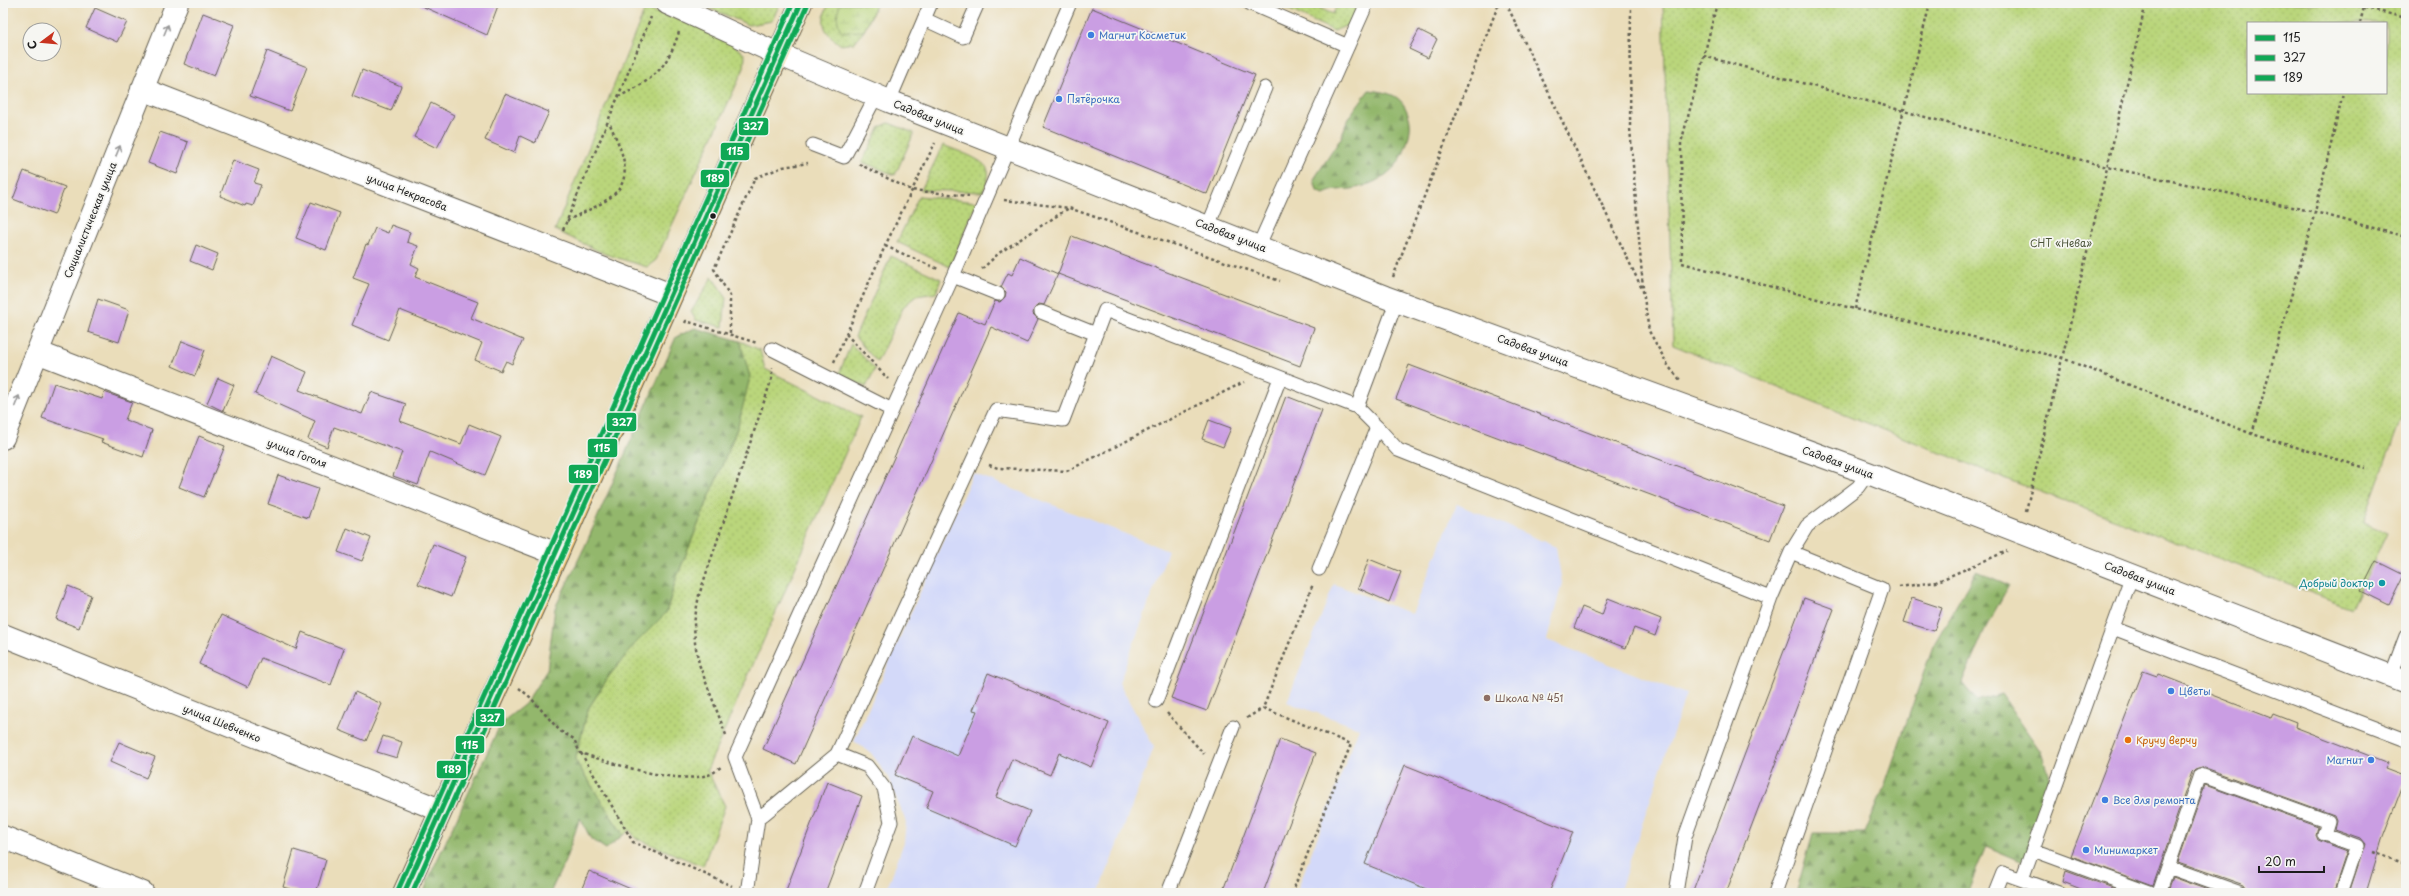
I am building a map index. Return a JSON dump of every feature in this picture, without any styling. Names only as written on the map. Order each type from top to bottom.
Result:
[{"type":"main road","points":[[404,893],[440,810],[557,554],[778,54],[802,3]]},
{"type":"street","name":"Социалистическая улица","points":[[3,438],[177,3]]},
{"type":"street","name":"Садовая улица","points":[[674,7],[778,54],[882,98],[1391,299],[1868,473],[2399,679]]},
{"type":"street","name":"улица Некрасова","points":[[142,89],[671,295]]},
{"type":"street","name":"улица Гоголя","points":[[37,352],[557,554]]},
{"type":"street","name":"улица Шевченко","points":[[3,635],[440,810]]},
{"type":"street","points":[[3,837],[143,893]]},
{"type":"lane","points":[[813,145],[844,157],[882,98],[931,3]]},
{"type":"lane","points":[[924,19],[963,37],[978,3]]},
{"type":"lane","points":[[743,891],[758,819],[735,757],[988,198],[1070,3]]},
{"type":"lane","points":[[1249,3],[1348,46]]},
{"type":"lane","points":[[1259,246],[1367,3]]},
{"type":"lane","points":[[1208,226],[1265,88]]},
{"type":"lane","points":[[953,276],[998,294]]},
{"type":"lane","points":[[1357,407],[1391,299]]},
{"type":"lane","points":[[758,819],[837,754],[996,410],[1063,420],[1105,310],[1357,407],[1398,450],[1771,598]]},
{"type":"lane","points":[[1041,312],[1096,334]]},
{"type":"lane","points":[[772,349],[892,410]]},
{"type":"lane","points":[[1156,701],[1280,378]]},
{"type":"lane","points":[[1319,569],[1377,427]]},
{"type":"lane","points":[[1676,893],[1685,837],[1771,598],[1791,552],[1807,526],[1858,487],[1868,473]]},
{"type":"lane","points":[[1775,893],[1882,589],[1791,552]]},
{"type":"lane","points":[[2022,879],[2132,575]]},
{"type":"lane","points":[[2112,628],[2406,740]]},
{"type":"lane","points":[[2399,679],[2406,636]]},
{"type":"lane","points":[[1168,893],[1233,727]]},
{"type":"lane","points":[[837,754],[867,766],[884,788],[891,822],[865,893]]},
{"type":"lane","points":[[2159,893],[2200,775],[2328,821],[2324,834],[2357,846],[2341,893]]},
{"type":"lane","points":[[2033,850],[2150,893]]},
{"type":"lane","points":[[2168,867],[2241,893]]},
{"type":"lane","points":[[1995,893],[2003,873],[2059,893]]},
{"type":"path","points":[[1391,299],[1500,3]]},
{"type":"path","points":[[1506,3],[1643,291]]},
{"type":"path","points":[[1631,3],[1630,128],[1635,208],[1643,291],[1649,331],[1669,367],[1682,383]]},
{"type":"path","points":[[1718,3],[1681,142],[1682,263],[1855,309],[2062,358],[2252,434],[2366,468]]},
{"type":"path","points":[[1855,309],[1930,3]]},
{"type":"path","points":[[1882,589],[1936,582],[2014,548],[2020,532],[2146,3]]},
{"type":"path","points":[[2347,3],[2406,18]]},
{"type":"path","points":[[2360,22],[2365,3]]},
{"type":"path","points":[[618,97],[641,86],[654,76],[672,55],[674,7]]},
{"type":"path","points":[[556,250],[618,97],[674,7]]},
{"type":"path","points":[[1704,56],[2107,166],[2314,212],[2406,237]]},
{"type":"path","points":[[2252,434],[2314,212],[2343,94]]},
{"type":"path","points":[[567,221],[613,196],[622,185],[625,169],[623,156],[608,121]]},
{"type":"path","points":[[828,377],[885,246],[911,190],[938,138]]},
{"type":"path","points":[[730,333],[730,296],[714,269],[755,178],[783,167],[844,157],[911,190],[988,198]]},
{"type":"path","points":[[969,282],[999,253],[1069,208]]},
{"type":"path","points":[[885,246],[953,276]]},
{"type":"path","points":[[580,753],[628,768],[673,777],[708,776],[735,757],[699,664],[694,623],[699,595],[772,378],[772,349],[730,333],[686,321],[682,328]]},
{"type":"path","points":[[846,334],[900,392]]},
{"type":"path","points":[[974,458],[998,468],[1067,471],[1264,372]]},
{"type":"path","points":[[1292,893],[1351,744],[1263,708],[1319,569]]},
{"type":"path","points":[[518,687],[530,697],[560,731],[574,739],[580,753],[633,842],[743,891]]},
{"type":"path","points":[[1156,701],[1217,770]]},
{"type":"path","points":[[2378,854],[2406,864]]},
{"type":"shaded area","points":[[973,473],[1168,551],[1119,683],[1154,747],[1099,893],[908,893],[888,886],[904,842],[906,822],[887,775],[871,753],[854,741]]},
{"type":"shaded area","name":"Школа № 451","points":[[1457,504],[1556,547],[1562,583],[1547,640],[1686,694],[1619,893],[1296,893],[1359,728],[1287,702],[1334,584],[1412,614]]},
{"type":"green space","points":[[708,3],[780,3],[772,21],[749,25],[707,7]]},
{"type":"green space","points":[[829,3],[877,3],[864,31],[854,43],[841,45],[824,27],[824,16]]},
{"type":"green space","points":[[841,3],[877,3],[864,31],[842,32],[837,18]]},
{"type":"green space","points":[[1282,3],[1308,3],[1333,14],[1338,3],[1361,3],[1352,23],[1334,31],[1281,6]]},
{"type":"green space","name":"СНТ «Нева»","points":[[1663,3],[2406,3],[2406,405],[2363,523],[2387,533],[2352,608],[2006,479],[1673,345]]},
{"type":"green space","points":[[645,9],[698,26],[723,38],[745,55],[744,68],[656,260],[647,267],[605,254],[555,230]]},
{"type":"green space","points":[[1369,90],[1383,92],[1394,96],[1399,99],[1406,109],[1410,121],[1410,128],[1403,155],[1392,170],[1369,184],[1351,189],[1334,190],[1324,194],[1317,191],[1314,179],[1341,138],[1346,124],[1354,110]]},
{"type":"green space","points":[[889,123],[914,133],[895,175],[862,162],[880,127]]},
{"type":"green space","points":[[943,145],[976,159],[986,167],[988,176],[983,192],[921,190]]},
{"type":"green space","points":[[919,196],[977,202],[950,267],[897,242]]},
{"type":"green space","points":[[891,256],[941,279],[936,293],[916,296],[904,306],[877,362],[855,337]]},
{"type":"green space","points":[[712,277],[726,297],[723,327],[696,320],[691,312]]},
{"type":"green space","points":[[695,328],[740,341],[750,377],[738,426],[676,579],[666,613],[634,645],[609,676],[588,709],[575,760],[623,835],[606,849],[591,839],[580,818],[565,861],[550,893],[424,893],[428,880],[501,723],[525,704],[547,670],[555,608],[585,546],[676,337]]},
{"type":"green space","points":[[740,341],[760,350],[765,369],[861,417],[707,770],[725,806],[703,866],[635,838],[630,830],[623,835],[575,760],[588,709],[609,676],[634,645],[666,613],[676,579],[736,431],[742,354]]},
{"type":"green space","points":[[851,344],[875,369],[866,387],[839,374]]},
{"type":"green space","points":[[1976,571],[2009,585],[1985,629],[1962,683],[1977,701],[2001,694],[2041,752],[2053,789],[2030,865],[1986,846],[1967,893],[1796,893],[1813,833],[1865,833],[1882,793],[1933,646]]},
{"type":"building","points":[[415,3],[499,3],[487,35]]},
{"type":"building","points":[[95,8],[127,22],[117,42],[86,28]]},
{"type":"building","points":[[1092,8],[1255,75],[1207,194],[1043,127]]},
{"type":"building","points":[[203,13],[234,25],[214,76],[184,64]]},
{"type":"building","points":[[1419,30],[1437,39],[1428,58],[1409,49]]},
{"type":"building","points":[[267,51],[307,67],[290,111],[250,96]]},
{"type":"building","points":[[362,70],[401,86],[391,111],[352,96]]},
{"type":"building","points":[[505,94],[549,112],[535,143],[520,136],[514,153],[485,140]]},
{"type":"building","points":[[431,103],[454,115],[437,148],[414,137]]},
{"type":"building","points":[[160,132],[188,142],[177,174],[148,163]]},
{"type":"building","points":[[233,160],[259,170],[254,183],[261,185],[253,206],[246,204],[245,206],[220,196]]},
{"type":"building","points":[[24,171],[65,187],[54,215],[13,199]]},
{"type":"building","points":[[311,202],[340,213],[326,250],[296,238]]},
{"type":"building","points":[[391,225],[410,232],[407,242],[418,246],[411,264],[419,268],[415,277],[478,302],[471,318],[523,340],[512,364],[506,361],[501,371],[475,360],[482,343],[400,310],[388,340],[352,325],[369,284],[353,278],[366,244],[368,245],[375,228],[388,233]]},
{"type":"building","points":[[1072,236],[1314,328],[1300,366],[1058,274]]},
{"type":"building","points":[[196,245],[218,254],[212,270],[190,261]]},
{"type":"building","points":[[1020,257],[1058,274],[1044,305],[1039,304],[1034,309],[1033,314],[1038,319],[1027,343],[991,327],[796,764],[763,749],[959,313],[985,324],[995,301],[1000,302],[1005,297],[1006,292],[1001,287],[1008,273],[1012,275]]},
{"type":"building","points":[[98,299],[129,310],[119,342],[88,332]]},
{"type":"building","points":[[182,341],[205,350],[195,376],[172,366]]},
{"type":"building","points":[[271,356],[307,372],[299,390],[362,414],[371,392],[406,404],[400,421],[461,444],[469,424],[501,437],[485,475],[430,452],[418,485],[393,476],[402,452],[334,427],[327,447],[308,439],[315,421],[255,394]]},
{"type":"building","points":[[1409,365],[1783,506],[1770,540],[1396,399]]},
{"type":"building","points":[[218,378],[234,385],[223,411],[207,403]]},
{"type":"building","points":[[54,383],[102,399],[104,392],[132,402],[125,420],[152,430],[143,457],[101,442],[103,439],[42,418]]},
{"type":"building","points":[[1286,396],[1322,410],[1207,711],[1171,698]]},
{"type":"building","points":[[1209,420],[1231,428],[1223,447],[1202,439]]},
{"type":"building","points":[[199,436],[225,446],[204,497],[179,487]]},
{"type":"building","points":[[278,475],[318,489],[308,518],[268,504]]},
{"type":"building","points":[[347,528],[371,538],[362,561],[338,552]]},
{"type":"building","points":[[433,544],[466,557],[451,597],[418,584]]},
{"type":"building","points":[[1369,559],[1401,572],[1389,602],[1358,588]]},
{"type":"building","name":"Добрый доктор","points":[[2376,561],[2404,575],[2389,605],[2361,591]]},
{"type":"building","points":[[68,586],[91,595],[79,628],[56,619]]},
{"type":"building","points":[[1608,598],[1661,619],[1655,636],[1634,628],[1626,648],[1574,628],[1582,607],[1602,615]]},
{"type":"building","points":[[1804,598],[1834,609],[1726,893],[1692,893]]},
{"type":"building","points":[[1912,598],[1942,608],[1934,631],[1904,622]]},
{"type":"building","points":[[221,615],[296,649],[302,632],[344,649],[331,685],[261,658],[248,687],[199,664]]},
{"type":"building","points":[[2143,671],[2157,676],[2158,674],[2271,718],[2273,714],[2296,723],[2295,727],[2388,763],[2385,769],[2406,777],[2382,840],[2366,893],[2349,893],[2365,844],[2360,838],[2334,829],[2336,820],[2334,815],[2202,767],[2195,769],[2192,772],[2153,886],[2071,856]]},
{"type":"building","points":[[988,673],[1109,723],[1091,767],[1059,753],[1050,775],[1012,759],[996,797],[1030,811],[1015,846],[926,808],[933,791],[895,775],[912,736],[958,756],[977,711],[973,710]]},
{"type":"building","points":[[355,692],[382,704],[366,741],[339,730]]},
{"type":"building","points":[[383,736],[402,742],[397,758],[377,752]]},
{"type":"building","points":[[1280,739],[1316,753],[1263,893],[1222,893]]},
{"type":"building","points":[[119,742],[155,757],[146,778],[110,762]]},
{"type":"building","points":[[1405,765],[1573,832],[1549,893],[1436,893],[1365,864]]},
{"type":"building","points":[[827,782],[862,796],[825,893],[785,893]]},
{"type":"building","points":[[2205,785],[2318,826],[2316,835],[2318,840],[2347,851],[2333,893],[2249,893],[2244,885],[2178,862]]},
{"type":"building","points":[[294,850],[326,860],[316,893],[303,893],[283,887]]},
{"type":"building","points":[[589,871],[640,893],[580,893]]},
{"type":"building","points":[[2066,871],[2127,893],[2091,893],[2063,882]]},
{"type":"building","points":[[2173,877],[2217,893],[2167,893]]},
{"type":"transit line","name":"189","points":[[398,890],[793,3]]},
{"type":"transit line","name":"115","points":[[404,893],[801,3]]},
{"type":"transit line","name":"327","points":[[412,893],[807,6]]},
{"type":"place","name":"Магнит Косметик","points":[[1091,35]]},
{"type":"place","name":"Пятёрочка","points":[[1059,99]]},
{"type":"place","name":"Добрый доктор","points":[[2382,583]]},
{"type":"place","name":"Цветы","points":[[2171,691]]},
{"type":"place","name":"Школа № 451","points":[[1487,698]]},
{"type":"place","name":"Кручу верчу","points":[[2128,740]]},
{"type":"place","name":"Магнит","points":[[2371,760]]},
{"type":"place","name":"Все для ремонта","points":[[2105,800]]},
{"type":"place","name":"Минимаркет","points":[[2086,850]]}]
